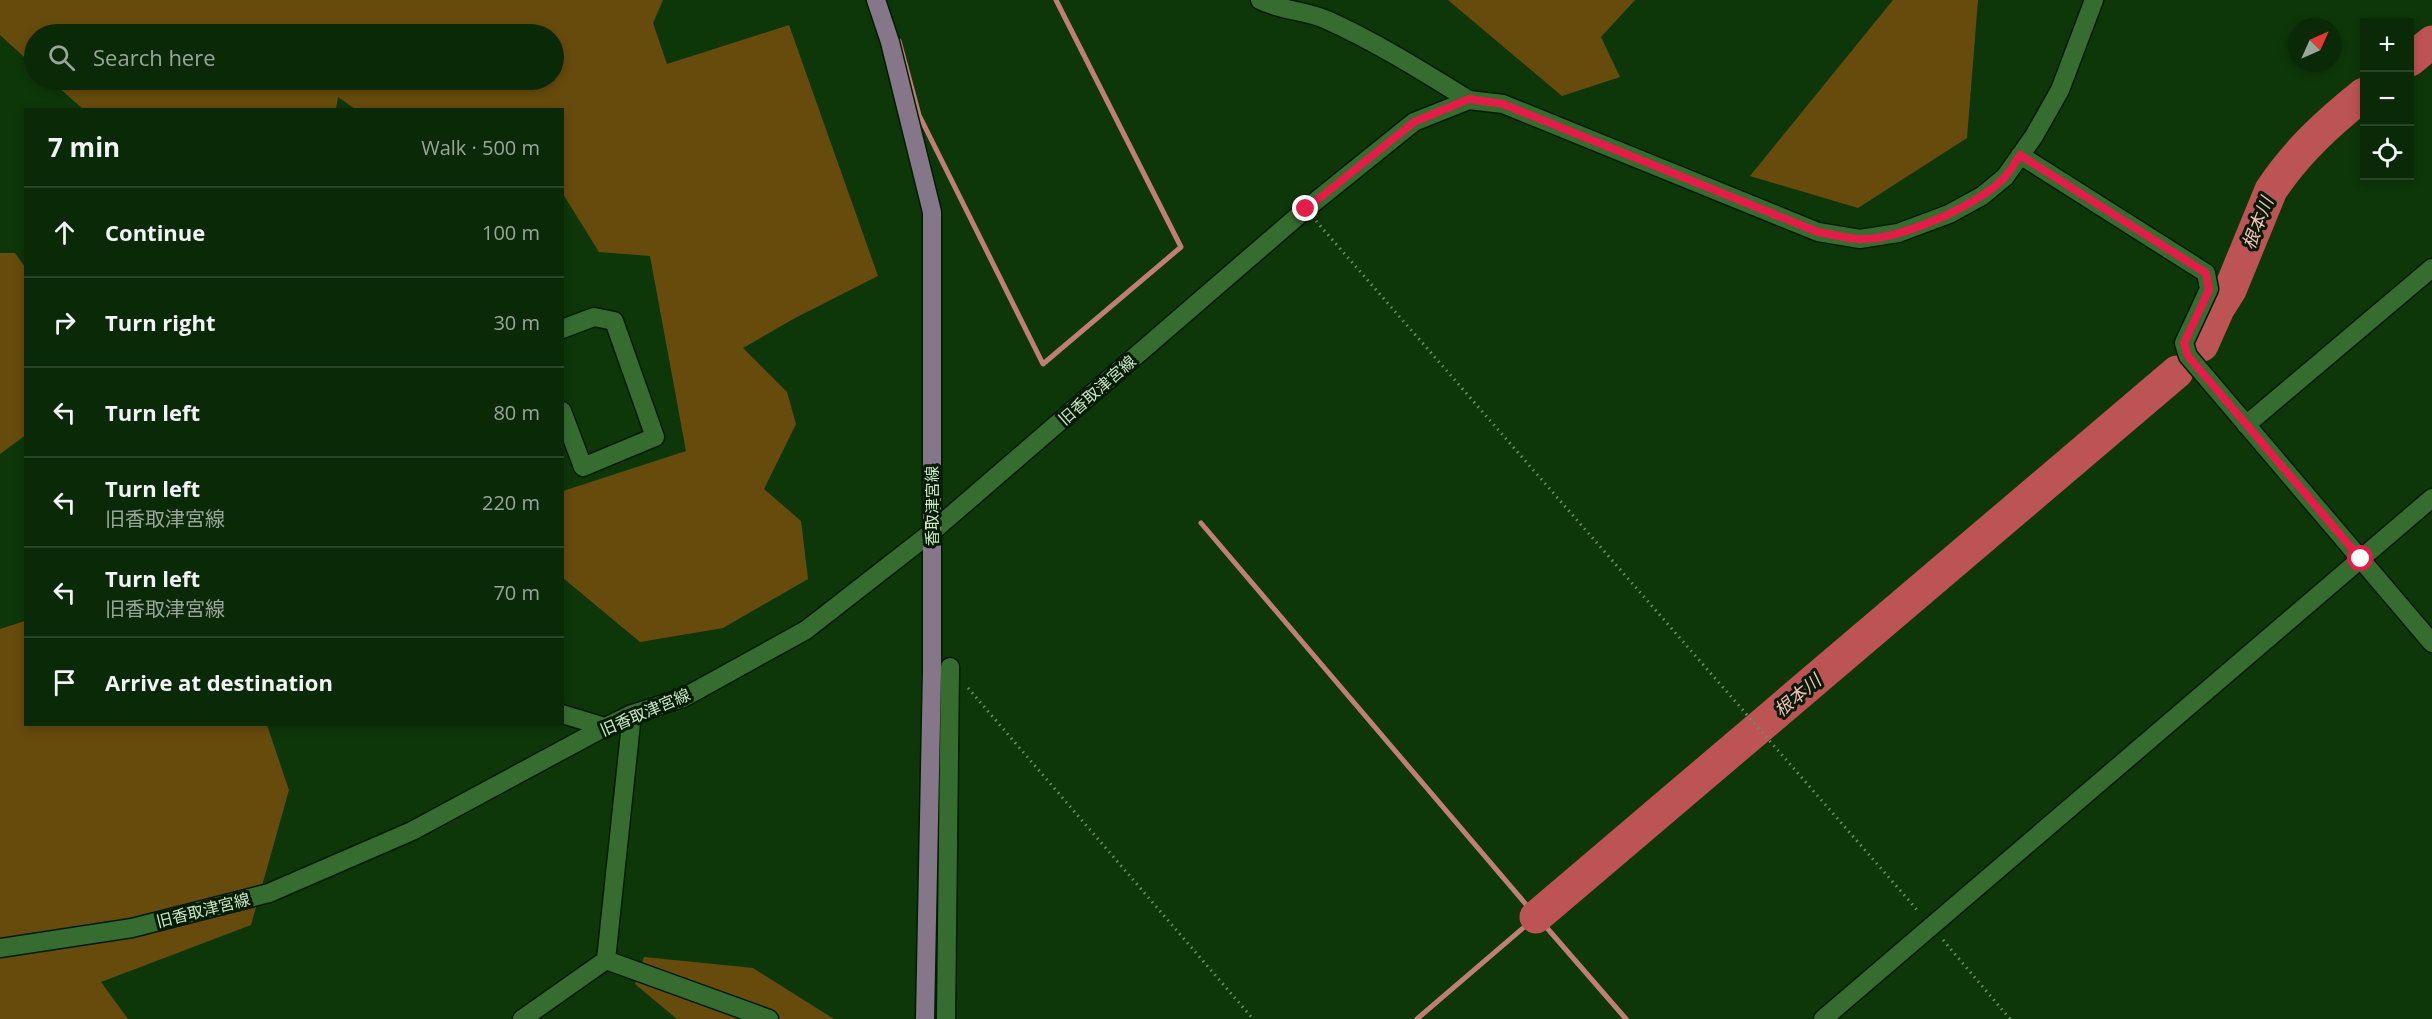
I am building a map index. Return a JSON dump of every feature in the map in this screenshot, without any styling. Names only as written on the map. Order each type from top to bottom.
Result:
[{"type":"main road","name":"香取津宮線","points":[[876,0],[893,53],[932,212],[933,531],[925,1019]]},
{"type":"street","points":[[1260,0],[1271,6],[1324,18],[1395,54],[1469,99],[1503,104],[1818,232],[1860,239],[1898,233],[1949,214],[1982,196],[2005,177],[2060,90],[2094,0]]},
{"type":"street","name":"旧香取津宮線","points":[[0,948],[132,928],[269,894],[412,831],[632,714],[683,698],[806,630],[933,531],[1306,209],[1414,122],[1469,99]]},
{"type":"street","points":[[2020,155],[2206,273],[2209,290],[2184,343],[2188,356],[2432,643]]},
{"type":"street","points":[[2246,425],[2432,268]]},
{"type":"street","points":[[564,328],[594,317],[614,321],[655,437],[582,467],[564,417]]},
{"type":"street","points":[[1823,1019],[2432,498]]},
{"type":"street","points":[[946,1019],[950,667]]},
{"type":"street","points":[[522,1019],[606,960],[632,714]]},
{"type":"street","points":[[564,715],[605,727]]},
{"type":"street","points":[[606,960],[769,1019]]},
{"type":"path","points":[[1306,209],[2010,1019]]},
{"type":"path","points":[[950,667],[1253,1019]]},
{"type":"shaded area","points":[[0,0],[663,0],[653,23],[667,64],[789,25],[878,276],[795,318],[743,348],[787,392],[796,424],[764,489],[801,521],[808,579],[723,628],[640,642],[564,579],[564,491],[686,451],[650,256],[599,252],[564,196],[564,108],[354,108],[338,97],[336,108],[82,108],[61,90],[564,90],[564,24],[24,24],[24,57],[0,35]]},
{"type":"shaded area","points":[[1448,0],[1635,0],[1601,37],[1620,77],[1562,96]]},
{"type":"shaded area","points":[[1893,0],[1978,0],[1967,138],[1858,208],[1750,176]]},
{"type":"shaded area","points":[[0,253],[15,253],[24,266],[24,436],[0,454]]},
{"type":"shaded area","points":[[24,621],[24,726],[267,726],[289,790],[251,925],[101,982],[128,1019],[0,1019],[0,629]]},
{"type":"shaded area","points":[[644,957],[753,968],[834,1019],[677,1019],[635,984]]},
{"type":"waterway","points":[[899,41],[919,115],[1043,364],[1181,247],[1056,0]]},
{"type":"waterway","name":"根本川","points":[[2414,57],[2432,42]]},
{"type":"waterway","name":"根本川","points":[[2202,345],[2218,309],[2230,290],[2271,190],[2314,138],[2360,97]]},
{"type":"waterway","name":"根本川","points":[[1536,917],[2177,372]]},
{"type":"waterway","points":[[1201,523],[1529,908]]},
{"type":"waterway","name":"根本川","points":[[1417,1019],[1536,917]]},
{"type":"waterway","points":[[1547,928],[1626,1019]]},
{"type":"route","points":[[1306,209],[1414,122],[1469,99],[1503,104],[1818,232],[1860,239],[1898,233],[1949,214],[1982,196],[2005,177],[2020,155],[2206,273],[2209,290],[2184,343],[2188,356],[2361,559]]}]
